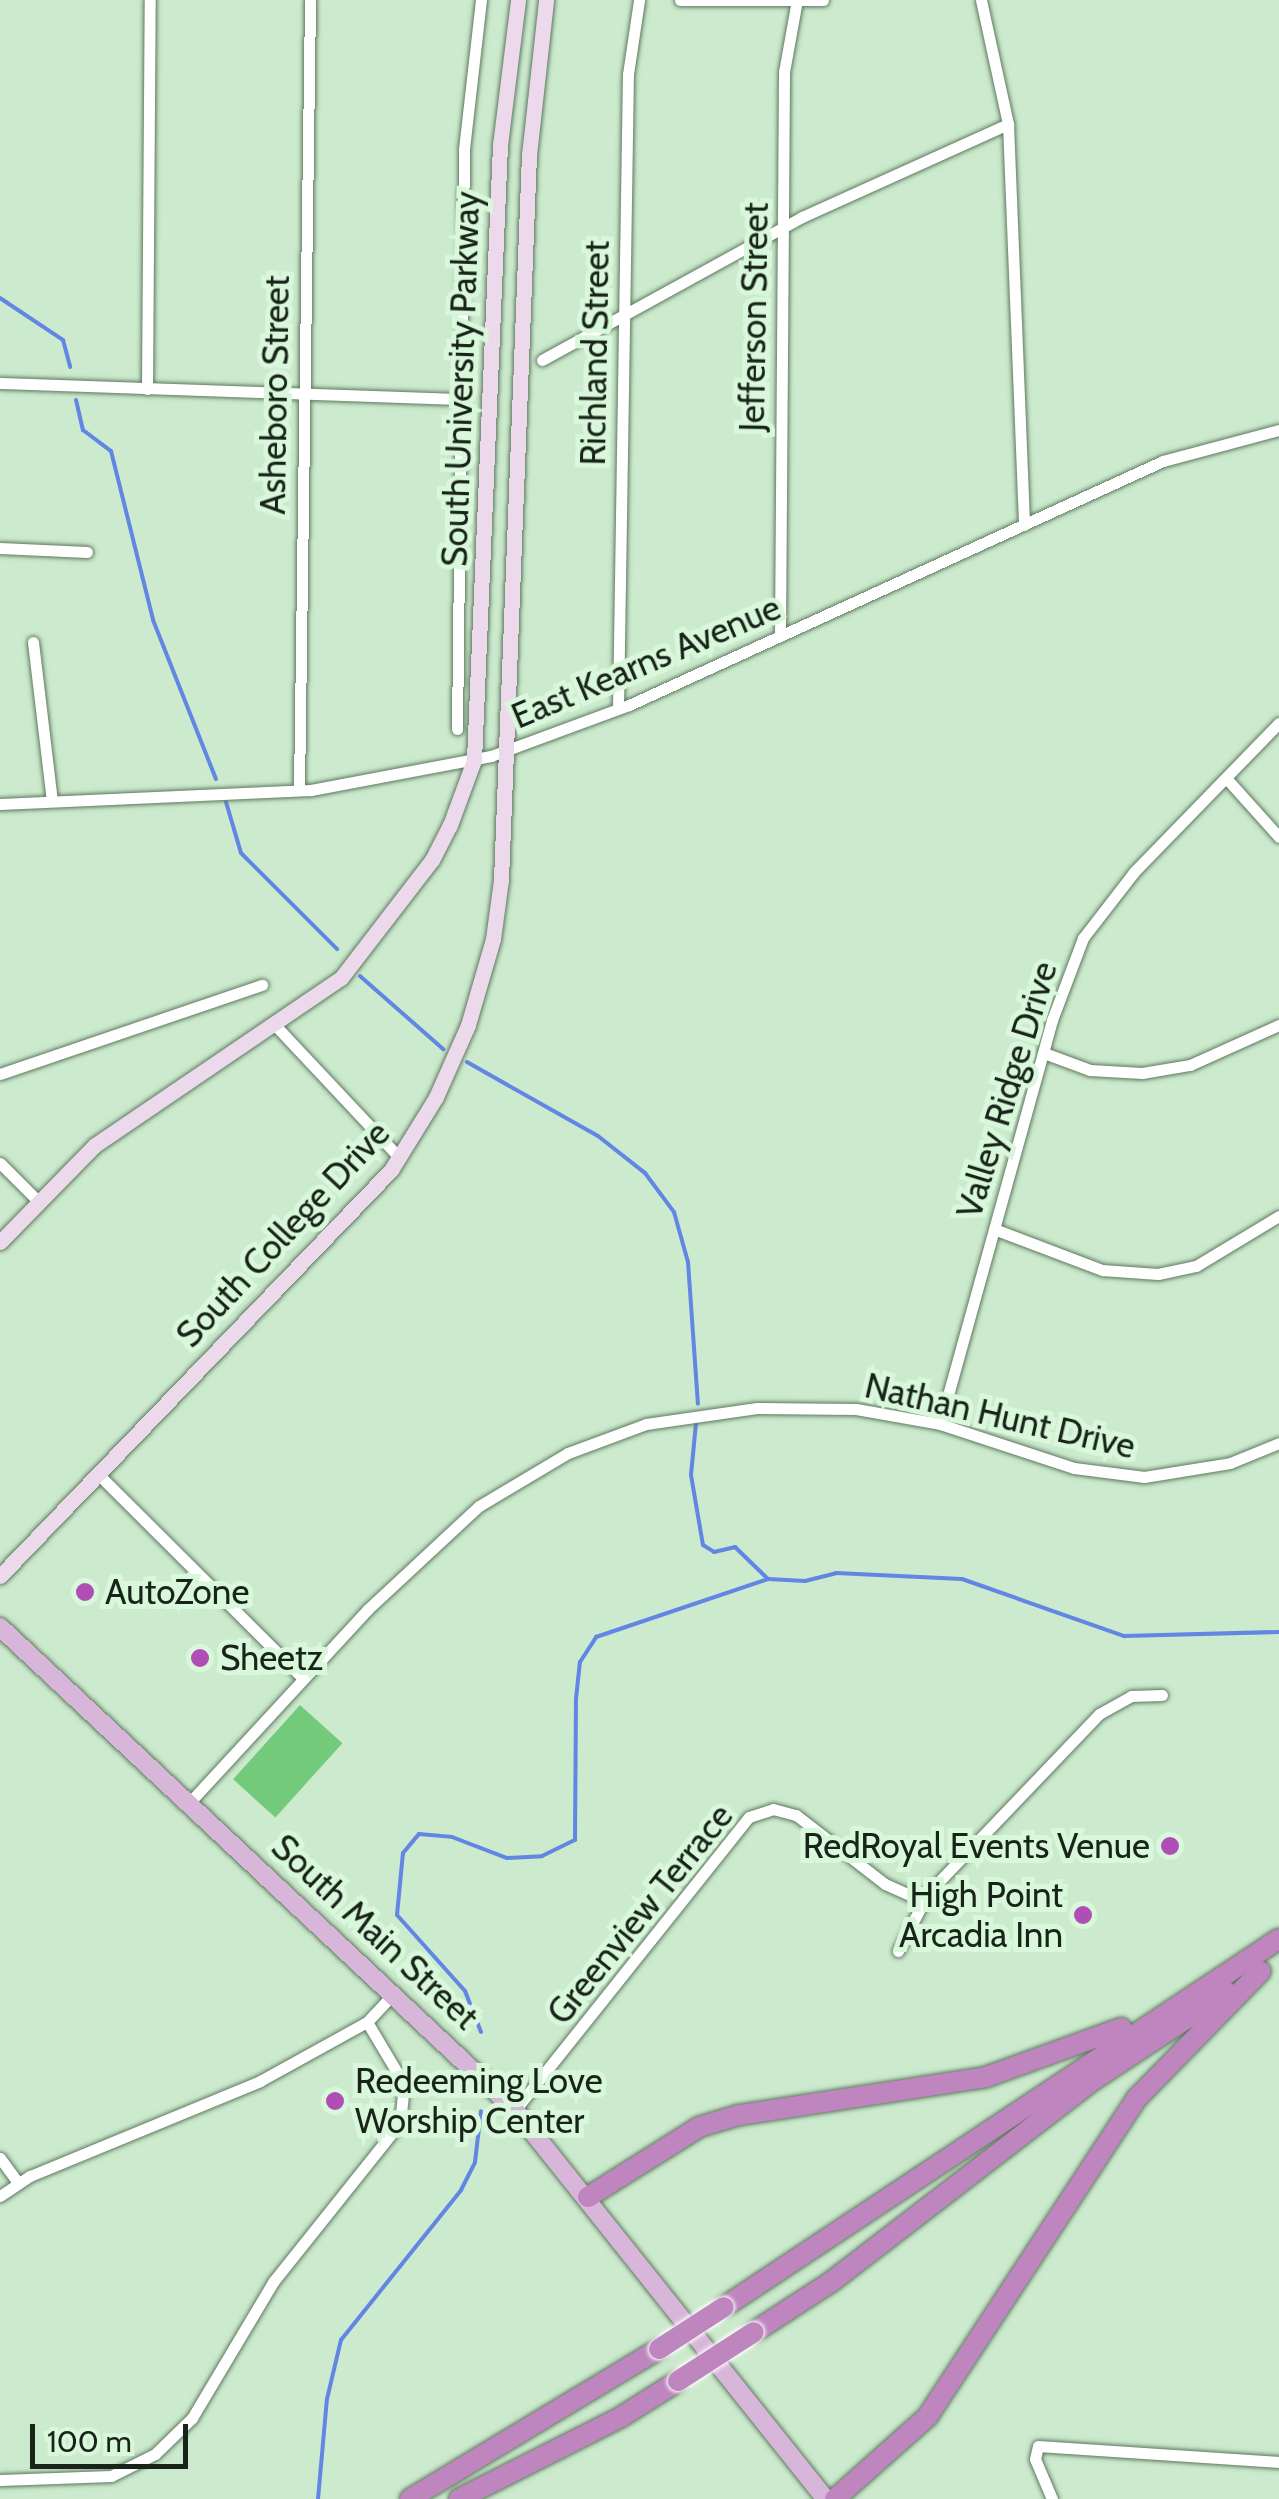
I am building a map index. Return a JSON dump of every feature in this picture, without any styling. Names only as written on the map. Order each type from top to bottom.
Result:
[{"type":"highway","points":[[410,2499],[659,2349],[1279,1939]]},
{"type":"highway","points":[[459,2499],[621,2417],[831,2282],[1088,2083],[1279,1958]]},
{"type":"highway","points":[[835,2499],[928,2416],[1136,2098],[1261,1971]]},
{"type":"highway","points":[[588,2198],[699,2127],[739,2115],[986,2077],[1100,2038],[1196,1991]]},
{"type":"main road","name":"South University Parkway","points":[[474,760],[500,145],[518,0]]},
{"type":"main road","name":"South University Parkway","points":[[508,750],[528,173],[546,0]]},
{"type":"main road","name":"South College Drive","points":[[0,1576],[400,1157],[436,1098],[468,1025],[493,938],[508,750]]},
{"type":"main road","points":[[0,1242],[95,1145],[152,1102],[341,978],[382,930],[432,860],[474,760]]},
{"type":"main road","name":"South Main Street","points":[[0,1627],[516,2110],[826,2499]]},
{"type":"street","points":[[147,389],[150,0]]},
{"type":"street","name":"Asheboro Street","points":[[299,790],[310,0]]},
{"type":"street","points":[[457,729],[464,148],[481,0]]},
{"type":"street","name":"Richland Street","points":[[618,708],[628,74],[640,0]]},
{"type":"street","points":[[680,0],[823,0]]},
{"type":"street","points":[[982,0],[1008,124],[1024,525]]},
{"type":"street","name":"Jefferson Street","points":[[780,635],[784,72],[797,1]]},
{"type":"street","points":[[542,360],[782,230],[946,147],[1008,124]]},
{"type":"street","points":[[0,383],[460,399]]},
{"type":"street","name":"East Kearns Avenue","points":[[0,804],[299,790],[474,760],[618,708],[1163,461],[1279,430]]},
{"type":"street","points":[[0,548],[87,552]]},
{"type":"street","points":[[32,642],[52,801]]},
{"type":"street","name":"Valley Ridge Drive","points":[[940,1424],[1044,1054],[1084,938],[1134,872],[1279,723]]},
{"type":"street","points":[[1226,778],[1279,837]]},
{"type":"street","points":[[0,1074],[262,986]]},
{"type":"street","points":[[274,1024],[400,1157]]},
{"type":"street","points":[[1044,1054],[1090,1070],[1142,1074],[1190,1064],[1279,1025]]},
{"type":"street","points":[[0,1164],[39,1202]]},
{"type":"street","points":[[994,1229],[1102,1270],[1158,1274],[1196,1266],[1279,1216]]},
{"type":"street","name":"Nathan Hunt Drive","points":[[189,1803],[424,1552],[479,1506],[582,1448],[646,1424],[757,1408],[856,1409],[940,1424],[1074,1468],[1144,1477],[1230,1463],[1279,1443]]},
{"type":"street","points":[[98,1474],[303,1678]]},
{"type":"street","points":[[898,1951],[928,1894],[1106,1708],[1131,1696],[1162,1695]]},
{"type":"street","name":"Greenview Terrace","points":[[516,2110],[749,1817],[773,1809],[796,1814],[886,1884],[912,1896],[928,1894]]},
{"type":"street","points":[[0,2196],[18,2183],[260,2081],[367,2022],[394,1994]]},
{"type":"street","points":[[0,2480],[110,2476],[155,2454],[192,2418],[273,2282],[400,2123],[404,2084],[367,2022]]},
{"type":"street","points":[[0,2158],[18,2183]]},
{"type":"street","points":[[1052,2499],[1034,2459],[1038,2446],[1279,2462]]},
{"type":"green space","points":[[300,1705],[342,1743],[275,1817],[233,1779]]},
{"type":"waterway","points":[[0,298],[63,340],[70,367]]},
{"type":"waterway","points":[[76,400],[83,430],[111,451],[153,620],[216,779]]},
{"type":"waterway","points":[[226,802],[241,853],[337,949]]},
{"type":"waterway","points":[[360,976],[443,1049]]},
{"type":"waterway","points":[[467,1062],[598,1136],[645,1173],[674,1212],[688,1262],[698,1404]]},
{"type":"waterway","points":[[696,1423],[691,1475],[703,1545],[714,1552],[735,1547],[768,1579]]},
{"type":"waterway","points":[[481,2032],[465,1991],[397,1915],[403,1853],[419,1834],[452,1837],[507,1858],[542,1856],[575,1840],[576,1699],[580,1662],[596,1637],[768,1579],[805,1581],[836,1573],[962,1579],[1124,1636],[1279,1632]]},
{"type":"waterway","points":[[318,2499],[327,2399],[341,2340],[461,2190],[475,2162],[481,2111]]},
{"type":"place","name":"AutoZone","points":[[85,1592]]},
{"type":"place","name":"Sheetz","points":[[200,1658]]},
{"type":"place","name":"RedRoyal Events Venue","points":[[1170,1846]]},
{"type":"place","name":"High Point Arcadia Inn","points":[[1083,1915]]},
{"type":"place","name":"Redeeming Love Worship Center","points":[[335,2101]]}]
